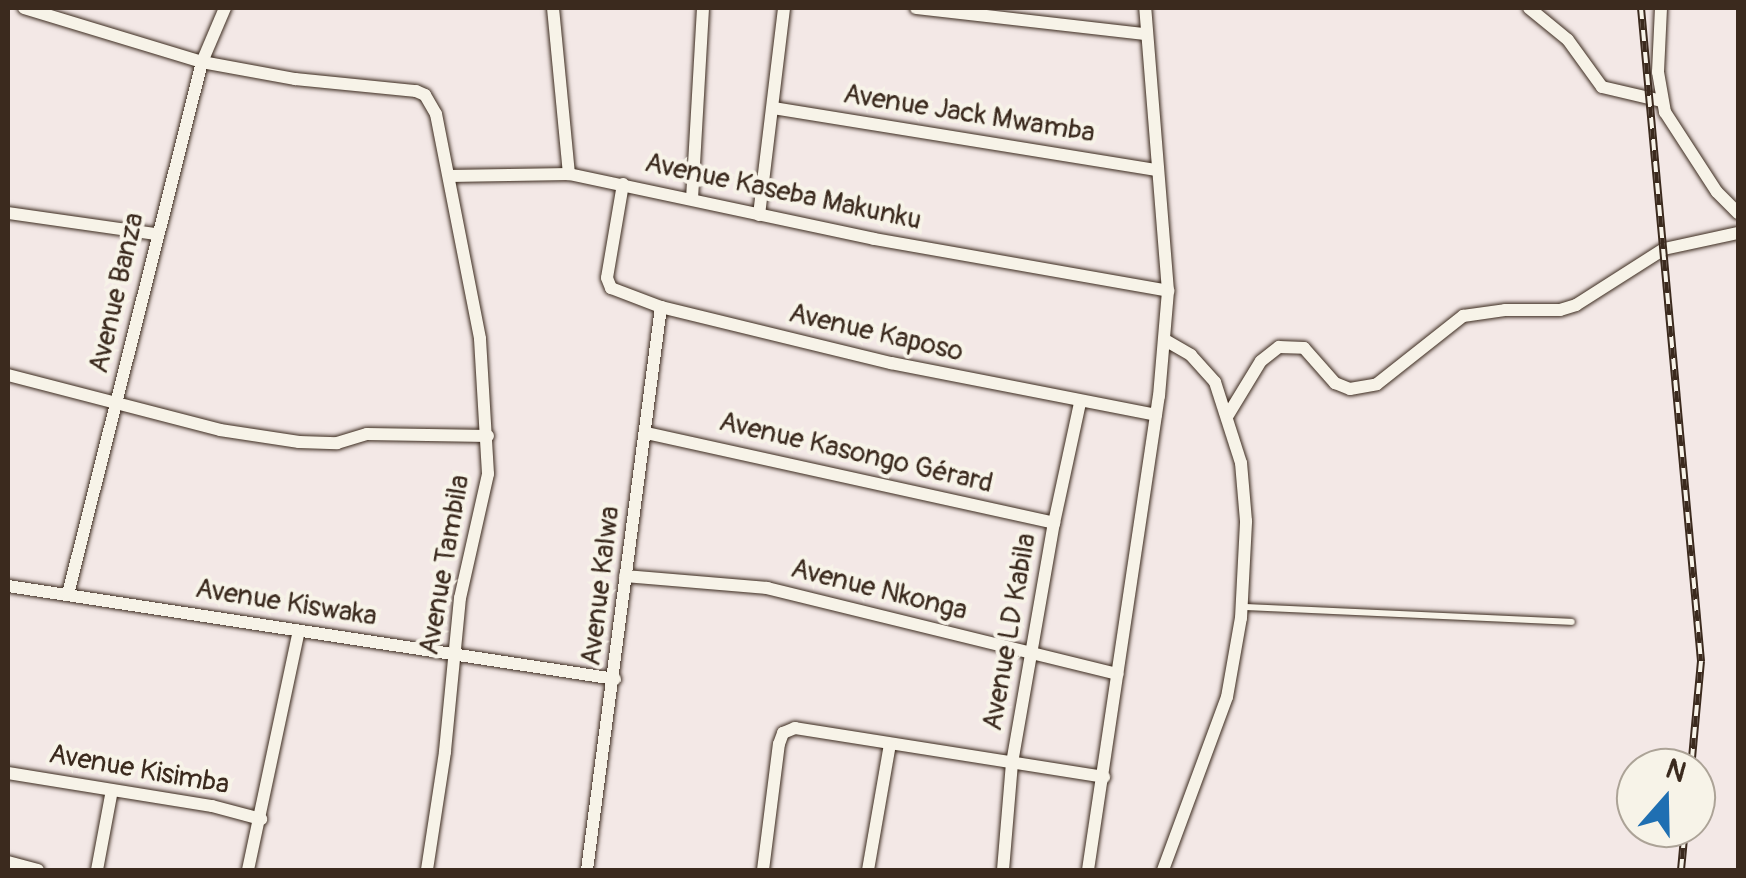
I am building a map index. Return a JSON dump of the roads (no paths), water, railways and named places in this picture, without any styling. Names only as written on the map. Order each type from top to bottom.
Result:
[{"type":"street","points":[[24,8],[202,62]]},
{"type":"street","name":"Avenue Banza","points":[[68,594],[202,62],[226,8]]},
{"type":"street","points":[[554,8],[570,174]]},
{"type":"street","points":[[692,199],[703,8]]},
{"type":"street","points":[[759,215],[784,8]]},
{"type":"street","points":[[916,8],[1144,34]]},
{"type":"street","points":[[1088,870],[1156,416],[1168,292],[1144,34],[1145,8]]},
{"type":"street","points":[[1529,8],[1568,40],[1602,87],[1662,101]]},
{"type":"street","points":[[1661,8],[1658,72],[1662,101],[1677,134],[1717,192],[1738,212]]},
{"type":"street","name":"Avenue Tambila","points":[[202,62],[425,94],[436,114],[480,339],[488,436],[486,497],[466,564],[427,870]]},
{"type":"street","name":"Avenue Jack Mwamba","points":[[773,108],[1157,170]]},
{"type":"street","name":"Avenue Kaseba Makunku","points":[[449,176],[570,174],[759,215],[1168,292]]},
{"type":"street","name":"Avenue Kaposo","points":[[624,184],[607,284],[661,307],[1080,404],[1156,416]]},
{"type":"street","points":[[8,213],[156,234]]},
{"type":"street","points":[[1228,415],[1261,362],[1279,347],[1304,348],[1335,382],[1350,389],[1377,384],[1462,316],[1505,310],[1560,310],[1576,305],[1664,250],[1738,233]]},
{"type":"street","name":"Avenue Kalwa","points":[[587,870],[661,307]]},
{"type":"street","points":[[1163,870],[1227,697],[1242,607],[1246,520],[1241,462],[1228,415],[1206,370],[1164,340]]},
{"type":"street","points":[[8,375],[220,430],[299,442],[337,443],[367,434],[488,436]]},
{"type":"street","name":"Avenue LD Kabila","points":[[1004,870],[1012,763],[1054,523],[1080,404]]},
{"type":"street","name":"Avenue Kasongo Gérard","points":[[646,433],[1054,523]]},
{"type":"street","name":"Avenue Nkonga","points":[[625,576],[767,588],[1118,674]]},
{"type":"street","name":"Avenue Kiswaka","points":[[8,586],[615,679]]},
{"type":"street","points":[[248,870],[299,631]]},
{"type":"street","points":[[762,870],[783,733],[806,730],[1104,777]]},
{"type":"street","points":[[868,870],[890,744]]},
{"type":"street","name":"Avenue Kisimba","points":[[8,773],[212,806],[261,819]]},
{"type":"street","points":[[97,870],[112,790]]},
{"type":"street","points":[[8,862],[38,870]]},
{"type":"lane","points":[[1242,607],[1572,622]]},
{"type":"railway","points":[[1641,8],[1701,661],[1693,748]]},
{"type":"railway","points":[[1681,870],[1683,848]]}]
